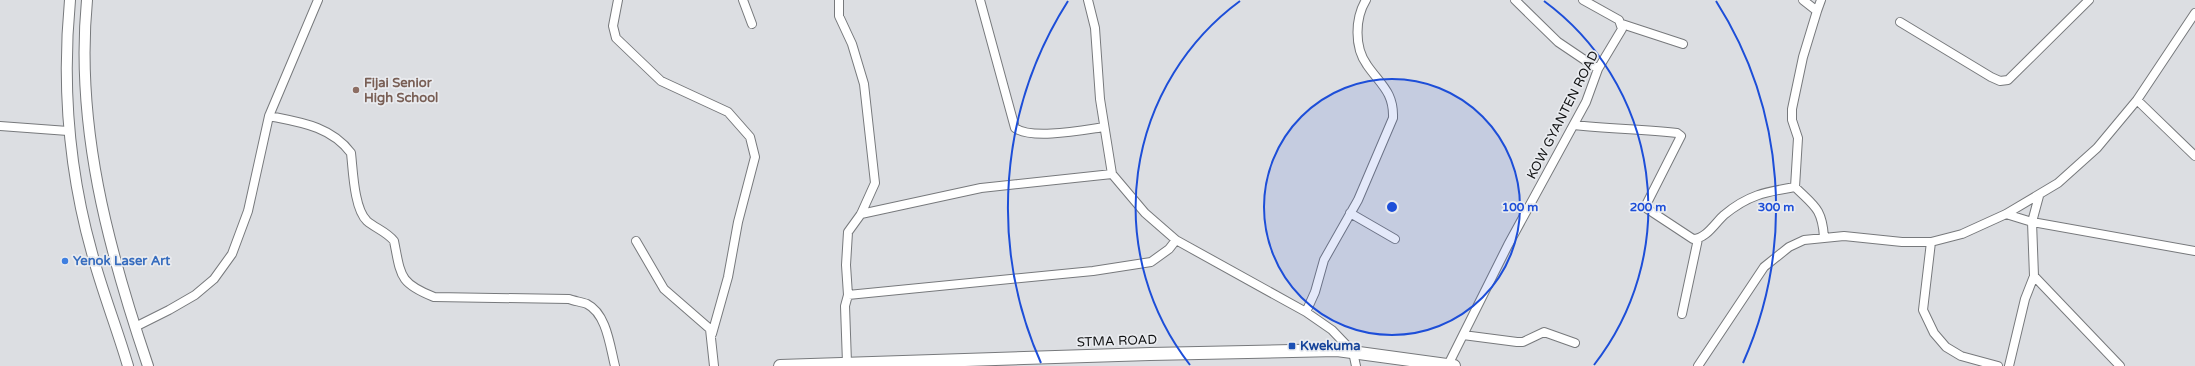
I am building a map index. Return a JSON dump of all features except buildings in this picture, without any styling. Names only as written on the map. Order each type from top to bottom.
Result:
[{"type":"main road","name":"STMA ROAD","points":[[780,366],[1150,354],[1337,350],[1451,366]]},
{"type":"street","points":[[70,0],[66,99],[68,131],[92,252],[128,366]]},
{"type":"street","points":[[87,0],[85,98],[94,171],[112,249],[148,366]]},
{"type":"street","points":[[119,334],[169,310],[195,295],[214,279],[232,254],[248,211],[270,116],[318,0]]},
{"type":"street","points":[[618,0],[613,26],[616,38],[661,81],[728,112],[750,137],[755,157],[738,222],[728,277],[712,334],[714,366]]},
{"type":"street","points":[[743,0],[752,24]]},
{"type":"street","points":[[839,0],[839,16],[852,44],[864,84],[875,177],[874,188],[861,214],[848,232],[846,265],[848,295],[845,306],[847,363]]},
{"type":"street","points":[[980,0],[1015,128],[1025,132],[1052,132],[1104,127]]},
{"type":"street","points":[[1088,0],[1095,28],[1099,86],[1112,174],[1145,213],[1176,240],[1306,312],[1332,330],[1353,352],[1356,366]]},
{"type":"street","points":[[1306,312],[1315,292],[1324,260],[1358,200],[1393,118],[1393,109],[1386,87],[1366,64],[1358,42],[1358,28],[1363,6],[1366,0]]},
{"type":"street","points":[[1515,0],[1558,42],[1598,69]]},
{"type":"street","points":[[1583,0],[1619,20],[1622,24],[1683,44]]},
{"type":"street","points":[[1802,0],[1817,11]]},
{"type":"street","points":[[1821,0],[1803,57],[1792,110],[1792,120],[1798,138],[1798,165],[1794,178],[1795,187],[1814,204],[1823,221],[1824,237]]},
{"type":"street","points":[[1900,22],[2000,81],[2008,80],[2089,0]]},
{"type":"street","points":[[1698,366],[1764,267],[1789,247],[1804,240],[1844,236],[1902,242],[1931,242],[1962,234],[2006,214],[2039,196],[2058,183],[2097,148],[2136,100],[2195,13]]},
{"type":"street","name":"KOW GYANTEN ROAD","points":[[1451,366],[1463,335],[1508,246],[1586,102],[1598,69],[1622,28],[1622,24]]},
{"type":"street","points":[[2136,100],[2195,156]]},
{"type":"street","points":[[270,116],[315,126],[347,147],[351,153],[360,212],[366,220],[391,237],[394,241],[401,275],[416,290],[434,297],[569,299],[587,304],[596,311],[604,324],[615,366]]},
{"type":"street","points":[[1574,125],[1612,129],[1638,128],[1677,133],[1681,136],[1646,205],[1646,208],[1693,239],[1702,238],[1725,215],[1756,194],[1795,187]]},
{"type":"street","points":[[0,126],[68,131]]},
{"type":"street","points":[[861,214],[981,188],[1112,174]]},
{"type":"street","points":[[2009,366],[2025,300],[2034,276],[2032,222],[2039,196]]},
{"type":"street","points":[[1350,213],[1396,239]]},
{"type":"street","points":[[2006,214],[2032,222],[2195,251]]},
{"type":"street","points":[[1682,314],[1698,239]]},
{"type":"street","points":[[848,295],[1093,271],[1151,262],[1165,252],[1176,240]]},
{"type":"street","points":[[636,241],[664,289],[710,329],[712,334]]},
{"type":"street","points":[[1931,242],[1923,310],[1934,333],[1946,347],[1961,356],[1998,366]]},
{"type":"street","points":[[2034,276],[2120,366]]},
{"type":"street","points":[[1463,335],[1523,342],[1544,332],[1575,343]]},
{"type":"place","name":"Fijai Senior High School","points":[[356,90]]},
{"type":"place","name":"Yenok Laser Art","points":[[65,261]]},
{"type":"place","name":"Kwekuma","points":[[1292,346]]}]
